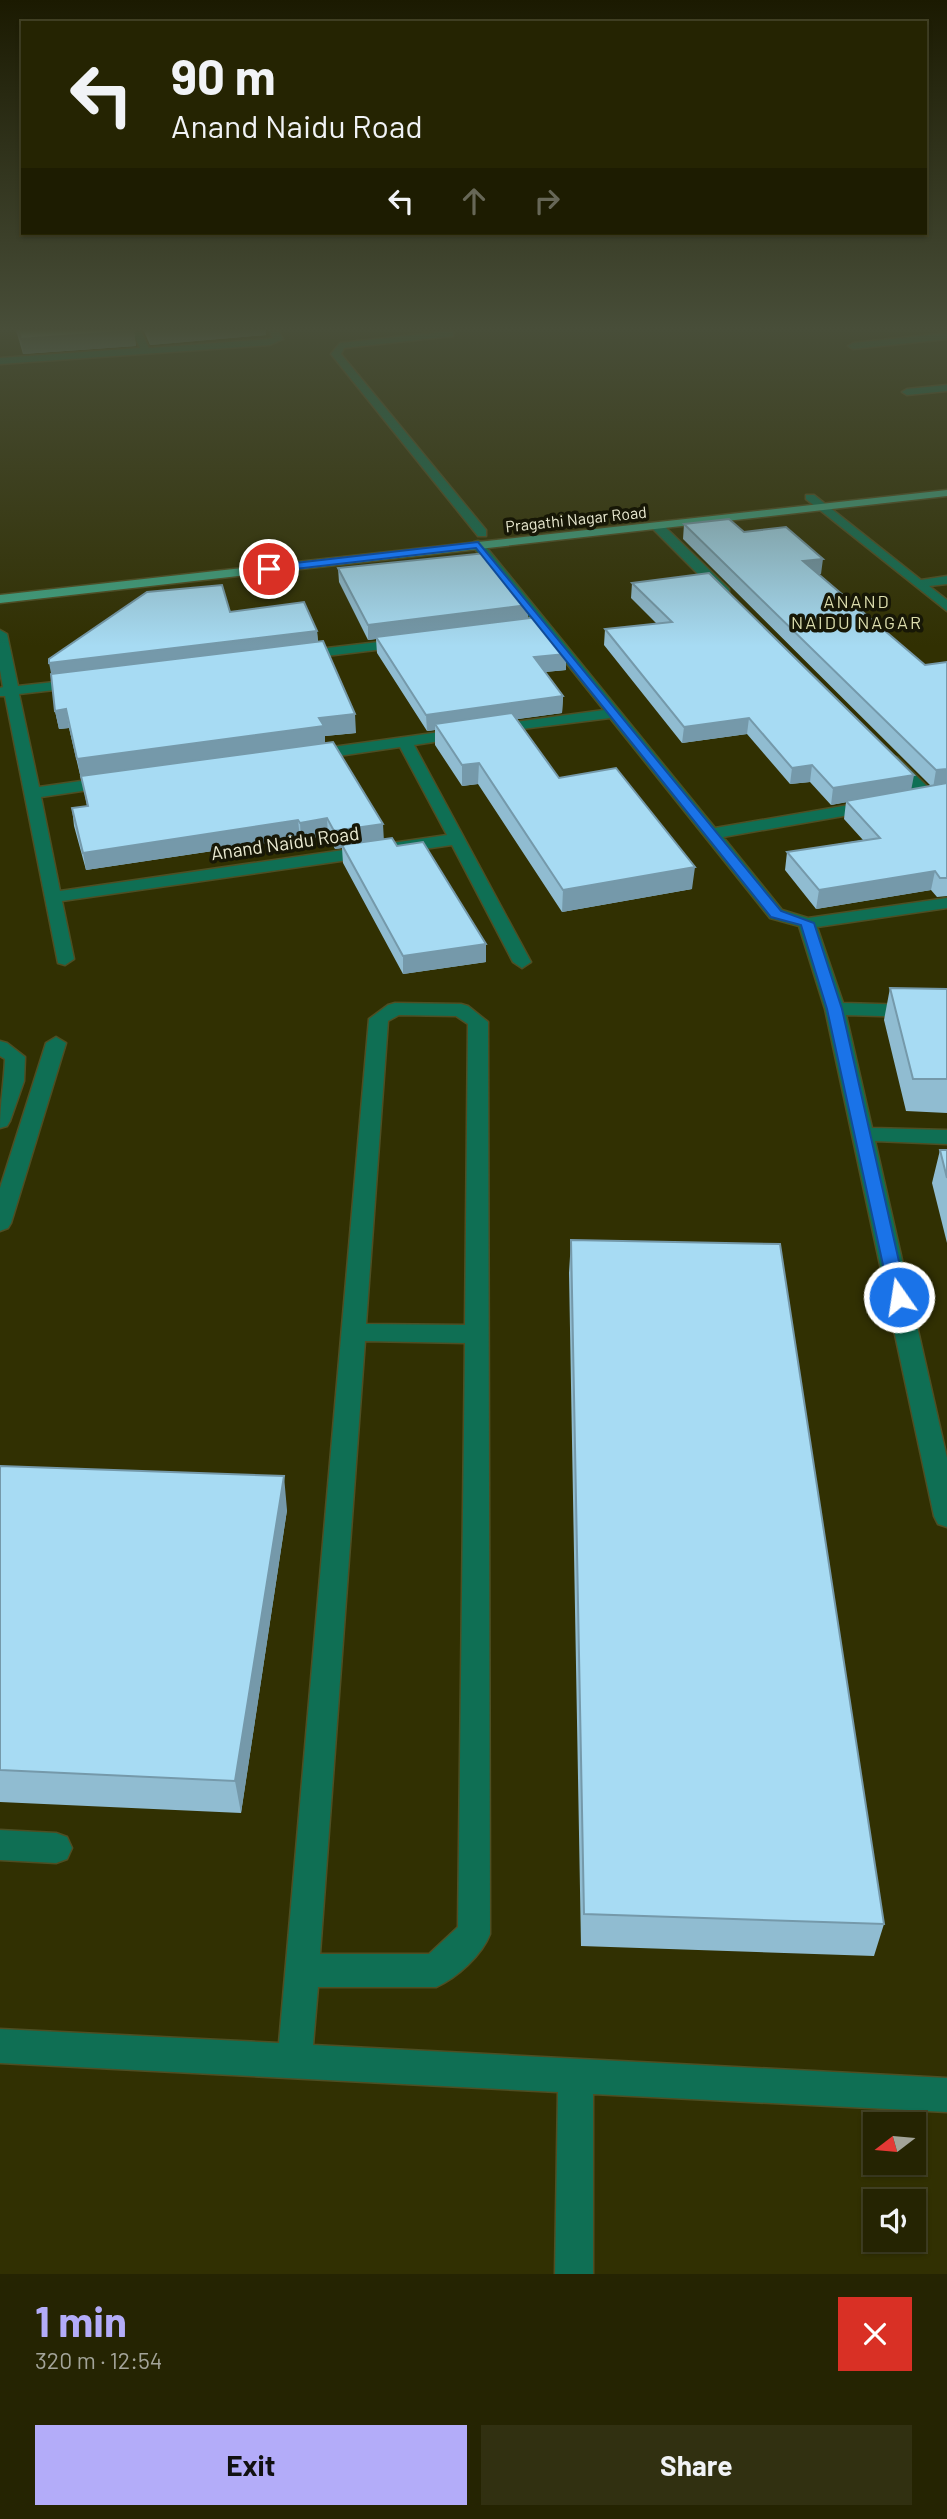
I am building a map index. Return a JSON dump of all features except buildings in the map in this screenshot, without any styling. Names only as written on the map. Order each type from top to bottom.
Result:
[{"type":"main road","name":"Pragathi Nagar Road","points":[[0,598],[947,482]]},
{"type":"main road","name":"Pragathi Nagar Road","points":[[0,585],[480,539],[658,527],[947,493]]},
{"type":"street","points":[[397,433],[480,539],[537,626],[614,713],[776,914],[807,923],[947,903]]},
{"type":"street","points":[[810,497],[947,607]]},
{"type":"street","points":[[658,527],[736,604]]},
{"type":"street","points":[[918,584],[947,580]]},
{"type":"street","points":[[0,634],[6,692],[32,793],[65,959]]},
{"type":"street","points":[[286,657],[423,640]]},
{"type":"street","points":[[6,692],[94,681]]},
{"type":"street","points":[[294,757],[614,713]]},
{"type":"street","points":[[405,742],[522,962]]},
{"type":"street","points":[[881,748],[929,797]]},
{"type":"street","points":[[32,793],[129,780]]},
{"type":"street","points":[[711,834],[947,793]]},
{"type":"street","name":"Anand Naidu Road","points":[[53,897],[457,839]]},
{"type":"street","points":[[807,923],[835,1009],[947,1516]]},
{"type":"street","points":[[295,2061],[379,1018],[395,1009],[461,1010],[478,1022],[474,1934],[436,1970],[303,1971]]},
{"type":"street","points":[[835,1009],[947,1012]]},
{"type":"street","points":[[0,1223],[56,1043]]},
{"type":"street","points":[[0,1047],[15,1058],[14,1081],[0,1121]]},
{"type":"street","points":[[862,1134],[947,1137]]},
{"type":"street","points":[[354,1332],[477,1334]]},
{"type":"street","points":[[0,1846],[56,1847]]},
{"type":"street","points":[[0,2046],[947,2095]]},
{"type":"street","points":[[574,2274],[576,2076]]},
{"type":"district","name":"ANAND NAIDU NAGAR","points":[[857,612]]},
{"type":"route","points":[[269,569],[478,545],[776,914],[807,923],[835,1009],[899,1297]]}]
